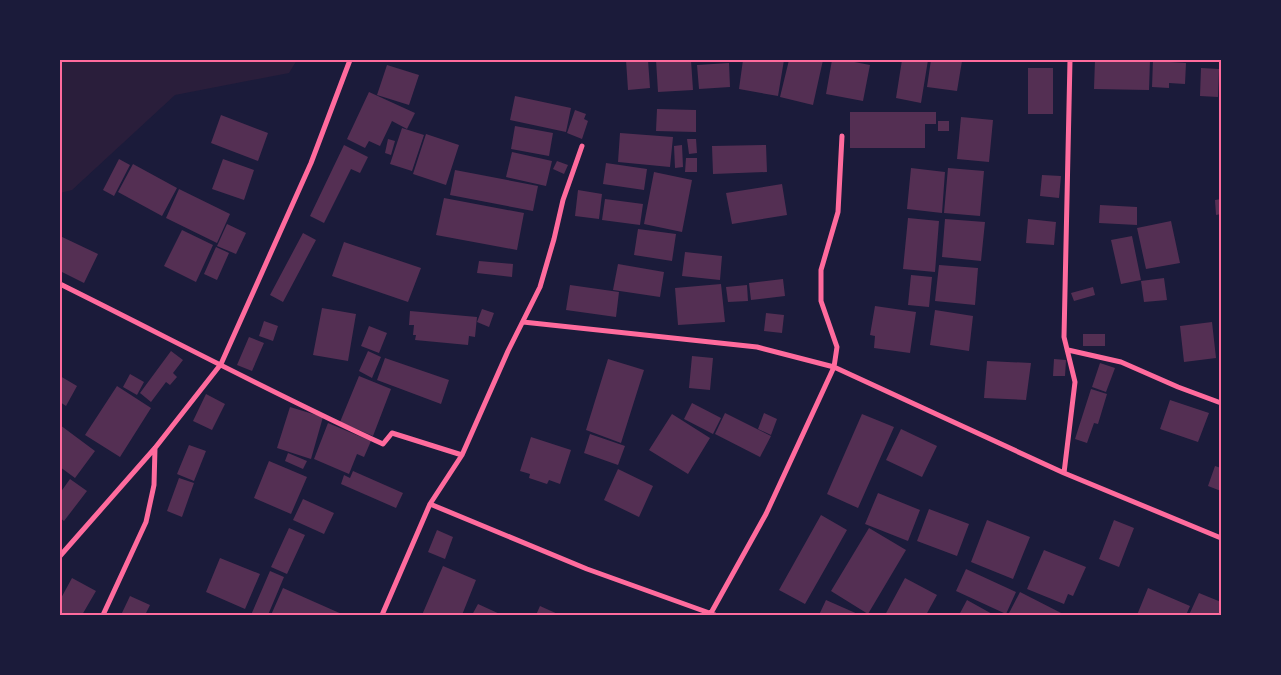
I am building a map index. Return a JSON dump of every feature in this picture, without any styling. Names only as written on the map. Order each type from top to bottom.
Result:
[{"type":"street","points":[[60,556],[155,448],[221,364],[311,163],[350,60]]},
{"type":"street","points":[[1064,473],[1075,382],[1064,337],[1070,60]]},
{"type":"street","points":[[430,504],[586,569],[713,614],[766,514],[834,366],[837,347],[821,301],[821,270],[838,212],[842,136]]},
{"type":"street","points":[[382,615],[430,504],[462,455],[508,351],[540,287],[563,200],[582,146]]},
{"type":"street","points":[[60,284],[221,364],[292,402],[383,444],[392,433],[462,455]]},
{"type":"street","points":[[523,322],[757,347],[834,366],[1064,473],[1221,538]]},
{"type":"street","points":[[1068,350],[1122,362],[1178,388],[1221,403]]},
{"type":"street","points":[[103,615],[146,522],[154,485],[155,448]]},
{"type":"shaded area","points":[[60,60],[297,60],[289,73],[175,95],[72,190],[60,193]]},
{"type":"building","points":[[626,60],[648,60],[650,88],[628,90]]},
{"type":"building","points":[[656,60],[691,60],[693,90],[658,92]]},
{"type":"building","points":[[743,60],[784,60],[778,96],[739,89]]},
{"type":"building","points":[[789,60],[823,60],[813,105],[780,97]]},
{"type":"building","points":[[832,60],[844,60],[870,65],[863,101],[826,94]]},
{"type":"building","points":[[902,60],[928,60],[921,103],[896,98]]},
{"type":"building","points":[[931,60],[962,61],[957,91],[927,87]]},
{"type":"building","points":[[1095,60],[1150,60],[1149,90],[1094,89]]},
{"type":"building","points":[[1153,60],[1170,60],[1170,62],[1186,63],[1185,84],[1169,83],[1169,88],[1152,87]]},
{"type":"building","points":[[729,63],[730,87],[699,89],[697,65]]},
{"type":"building","points":[[387,65],[419,75],[409,105],[377,95]]},
{"type":"building","points":[[1028,68],[1053,68],[1053,114],[1028,114]]},
{"type":"building","points":[[1201,68],[1219,69],[1218,97],[1200,96]]},
{"type":"building","points":[[369,92],[415,113],[407,129],[392,121],[380,146],[369,141],[365,148],[347,139]]},
{"type":"building","points":[[515,96],[571,108],[566,132],[510,120]]},
{"type":"building","points":[[657,109],[696,110],[696,132],[656,131]]},
{"type":"building","points":[[575,110],[586,114],[584,119],[588,121],[582,139],[567,133]]},
{"type":"building","points":[[850,112],[936,112],[936,124],[925,124],[925,148],[850,148]]},
{"type":"building","points":[[221,115],[268,133],[258,161],[211,143]]},
{"type":"building","points":[[961,117],[993,120],[989,162],[957,159]]},
{"type":"building","points":[[938,121],[949,121],[949,131],[938,131]]},
{"type":"building","points":[[515,126],[553,133],[549,156],[511,149]]},
{"type":"building","points":[[402,128],[424,135],[412,171],[390,164]]},
{"type":"building","points":[[620,133],[673,137],[670,167],[618,162]]},
{"type":"building","points":[[426,134],[459,145],[446,185],[413,174]]},
{"type":"building","points":[[388,139],[395,141],[391,155],[385,153]]},
{"type":"building","points":[[687,139],[696,139],[697,153],[689,154]]},
{"type":"building","points":[[344,145],[368,157],[360,173],[351,169],[324,223],[310,216]]},
{"type":"building","points":[[682,145],[683,167],[675,168],[674,146]]},
{"type":"building","points":[[766,145],[767,172],[713,174],[712,146]]},
{"type":"building","points":[[512,152],[552,161],[546,186],[506,177]]},
{"type":"building","points":[[686,158],[697,158],[697,172],[685,172]]},
{"type":"building","points":[[119,159],[130,165],[114,196],[103,190]]},
{"type":"building","points":[[223,159],[254,170],[244,200],[212,189]]},
{"type":"building","points":[[557,161],[568,165],[564,174],[553,169]]},
{"type":"building","points":[[606,163],[647,169],[644,190],[603,184]]},
{"type":"building","points":[[133,164],[177,188],[162,216],[118,192]]},
{"type":"building","points":[[911,168],[945,172],[942,213],[907,209]]},
{"type":"building","points":[[948,168],[984,171],[980,216],[944,213]]},
{"type":"building","points":[[455,170],[538,186],[533,211],[450,195]]},
{"type":"building","points":[[654,172],[692,180],[682,232],[644,224]]},
{"type":"building","points":[[1042,175],[1061,176],[1059,198],[1040,196]]},
{"type":"building","points":[[782,184],[787,215],[732,224],[726,193]]},
{"type":"building","points":[[179,189],[230,214],[217,243],[166,218]]},
{"type":"building","points":[[578,190],[602,194],[599,219],[575,216]]},
{"type":"building","points":[[444,198],[524,213],[517,250],[436,235]]},
{"type":"building","points":[[605,199],[643,204],[640,225],[602,220]]},
{"type":"building","points":[[1221,199],[1221,214],[1216,215],[1215,200]]},
{"type":"building","points":[[1100,205],[1137,207],[1137,225],[1099,223]]},
{"type":"building","points":[[908,218],[939,221],[935,272],[903,269]]},
{"type":"building","points":[[945,219],[985,222],[981,261],[942,257]]},
{"type":"building","points":[[1028,219],[1056,222],[1054,245],[1026,243]]},
{"type":"building","points":[[1171,221],[1180,263],[1146,269],[1137,228]]},
{"type":"building","points":[[227,224],[246,233],[236,254],[217,246]]},
{"type":"building","points":[[638,229],[676,234],[672,261],[634,255]]},
{"type":"building","points":[[182,230],[213,245],[196,282],[164,266]]},
{"type":"building","points":[[303,233],[316,240],[283,302],[270,295]]},
{"type":"building","points":[[60,236],[98,254],[84,283],[60,271]]},
{"type":"building","points":[[1132,236],[1141,280],[1121,284],[1111,240]]},
{"type":"building","points":[[344,242],[421,268],[408,302],[332,276]]},
{"type":"building","points":[[216,247],[229,253],[217,280],[204,274]]},
{"type":"building","points":[[685,252],[722,256],[720,280],[682,276]]},
{"type":"building","points":[[479,261],[513,264],[512,277],[477,273]]},
{"type":"building","points":[[618,264],[664,272],[660,297],[613,290]]},
{"type":"building","points":[[939,265],[978,268],[975,305],[935,301]]},
{"type":"building","points":[[911,275],[932,277],[929,307],[908,305]]},
{"type":"building","points":[[1164,278],[1167,300],[1144,302],[1141,281]]},
{"type":"building","points":[[783,279],[785,296],[751,300],[749,283]]},
{"type":"building","points":[[721,284],[725,322],[678,325],[675,288]]},
{"type":"building","points":[[570,285],[619,292],[616,317],[566,310]]},
{"type":"building","points":[[747,285],[748,301],[728,302],[726,287]]},
{"type":"building","points":[[1093,287],[1095,295],[1074,301],[1071,293]]},
{"type":"building","points":[[875,306],[916,312],[910,353],[874,348],[875,336],[870,335]]},
{"type":"building","points":[[322,308],[356,314],[348,361],[313,355]]},
{"type":"building","points":[[482,309],[494,313],[489,327],[477,322]]},
{"type":"building","points":[[935,310],[973,316],[969,351],[930,345]]},
{"type":"building","points":[[410,311],[477,317],[475,337],[469,336],[468,345],[415,340],[416,335],[413,335],[414,325],[409,325]]},
{"type":"building","points":[[766,313],[784,315],[782,333],[764,331]]},
{"type":"building","points":[[264,321],[278,326],[273,341],[259,336]]},
{"type":"building","points":[[1212,322],[1216,358],[1184,362],[1180,326]]},
{"type":"building","points":[[369,326],[387,333],[379,353],[361,346]]},
{"type":"building","points":[[1083,334],[1105,334],[1105,346],[1083,346]]},
{"type":"building","points":[[249,337],[264,343],[252,371],[237,365]]},
{"type":"building","points":[[171,351],[183,360],[173,373],[177,377],[170,385],[166,382],[151,402],[140,393]]},
{"type":"building","points":[[368,351],[381,357],[372,378],[359,371]]},
{"type":"building","points":[[692,356],[713,358],[710,390],[689,388]]},
{"type":"building","points":[[385,358],[449,380],[441,404],[377,380]]},
{"type":"building","points":[[608,359],[644,370],[621,443],[586,430]]},
{"type":"building","points":[[1054,359],[1066,360],[1065,376],[1053,376]]},
{"type":"building","points":[[987,361],[1031,363],[1026,400],[984,398]]},
{"type":"building","points":[[1100,363],[1115,368],[1106,392],[1092,387]]},
{"type":"building","points":[[130,374],[144,382],[137,395],[123,387]]},
{"type":"building","points":[[60,376],[77,386],[66,406],[60,402]]},
{"type":"building","points":[[359,376],[391,389],[373,436],[340,422]]},
{"type":"building","points":[[117,386],[151,408],[120,457],[85,435]]},
{"type":"building","points":[[1091,389],[1107,394],[1098,424],[1094,423],[1087,443],[1075,439]]},
{"type":"building","points":[[206,394],[225,404],[212,430],[193,421]]},
{"type":"building","points":[[1170,400],[1209,413],[1198,442],[1160,429]]},
{"type":"building","points":[[692,403],[721,418],[713,434],[684,419]]},
{"type":"building","points":[[290,407],[323,417],[311,459],[277,448]]},
{"type":"building","points":[[725,413],[771,436],[760,457],[715,434]]},
{"type":"building","points":[[764,413],[777,419],[771,435],[758,429]]},
{"type":"building","points":[[672,414],[710,438],[688,474],[649,450]]},
{"type":"building","points":[[862,414],[894,427],[858,508],[827,494]]},
{"type":"building","points":[[328,423],[371,441],[364,457],[357,454],[349,474],[314,459]]},
{"type":"building","points":[[60,425],[95,451],[75,478],[60,467]]},
{"type":"building","points":[[901,429],[937,446],[922,477],[886,460]]},
{"type":"building","points":[[590,434],[625,446],[618,465],[584,453]]},
{"type":"building","points":[[531,437],[571,450],[560,484],[549,480],[547,484],[529,478],[530,474],[520,471]]},
{"type":"building","points":[[189,445],[206,451],[194,481],[177,474]]},
{"type":"building","points":[[288,453],[307,461],[303,469],[285,461]]},
{"type":"building","points":[[269,461],[307,477],[291,514],[254,498]]},
{"type":"building","points":[[1215,466],[1221,468],[1221,491],[1208,486]]},
{"type":"building","points":[[618,469],[653,486],[639,517],[604,500]]},
{"type":"building","points":[[353,471],[403,493],[396,508],[341,484],[344,475],[350,478]]},
{"type":"building","points":[[179,478],[194,483],[182,517],[167,511]]},
{"type":"building","points":[[70,479],[87,491],[64,521],[60,518],[60,493]]},
{"type":"building","points":[[878,493],[920,510],[908,541],[865,524]]},
{"type":"building","points":[[303,499],[334,513],[324,534],[293,520]]},
{"type":"building","points":[[929,509],[969,524],[957,556],[917,541]]},
{"type":"building","points":[[821,515],[847,530],[805,604],[779,590]]},
{"type":"building","points":[[987,520],[1030,537],[1013,579],[971,562]]},
{"type":"building","points":[[1114,520],[1134,528],[1119,567],[1099,559]]},
{"type":"building","points":[[289,528],[305,535],[287,574],[271,567]]},
{"type":"building","points":[[869,528],[906,550],[868,614],[831,591]]},
{"type":"building","points":[[437,530],[453,537],[445,559],[428,552]]},
{"type":"building","points":[[1044,550],[1086,567],[1073,596],[1068,594],[1064,604],[1027,589]]},
{"type":"building","points":[[220,558],[260,574],[245,609],[206,592]]},
{"type":"building","points":[[443,566],[476,580],[462,615],[422,615]]},
{"type":"building","points":[[966,569],[1016,592],[1006,614],[956,591]]},
{"type":"building","points":[[270,571],[284,577],[268,615],[251,615]]},
{"type":"building","points":[[72,578],[96,591],[82,615],[62,615],[60,614],[60,600]]},
{"type":"building","points":[[905,578],[937,595],[926,615],[885,615]]},
{"type":"building","points":[[283,588],[344,615],[271,615]]},
{"type":"building","points":[[1148,588],[1190,606],[1186,615],[1137,615]]},
{"type":"building","points":[[1020,592],[1065,615],[1008,615]]},
{"type":"building","points":[[1199,593],[1221,602],[1221,615],[1189,615]]},
{"type":"building","points":[[130,596],[150,605],[145,615],[121,615]]},
{"type":"building","points":[[826,600],[860,615],[819,615]]},
{"type":"building","points":[[967,600],[994,615],[959,615]]},
{"type":"building","points":[[478,604],[502,615],[472,615]]},
{"type":"building","points":[[540,606],[560,615],[536,615]]}]
